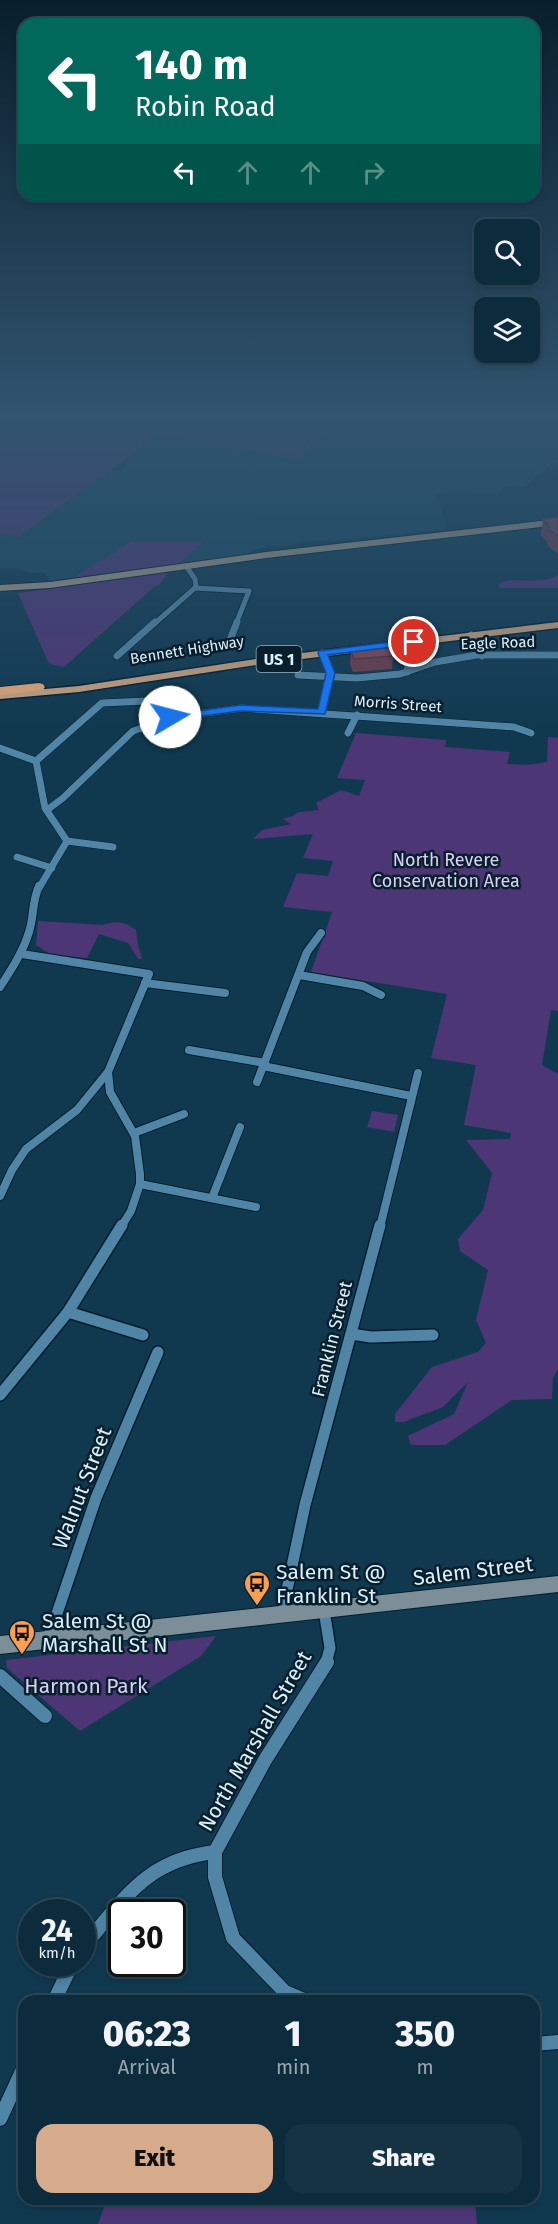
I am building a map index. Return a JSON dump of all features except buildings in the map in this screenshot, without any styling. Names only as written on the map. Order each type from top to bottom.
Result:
[{"type":"highway","name":"Bennett Highway","points":[[0,691],[558,616]]},
{"type":"highway","name":"Bennett Highway","points":[[0,696],[93,687],[322,653],[558,625]]},
{"type":"main road","points":[[0,588],[49,585],[543,522]]},
{"type":"main road","name":"Salem Street","points":[[0,1645],[558,1584]]},
{"type":"street","points":[[117,656],[195,588],[197,583],[186,566]]},
{"type":"street","points":[[195,588],[249,591],[228,645]]},
{"type":"street","points":[[471,635],[482,656]]},
{"type":"street","points":[[395,644],[408,665],[407,672]]},
{"type":"street","points":[[322,653],[330,669],[322,712]]},
{"type":"street","name":"Eagle Road","points":[[298,675],[357,678],[407,672],[449,659],[548,653],[558,655]]},
{"type":"street","points":[[36,761],[102,703],[146,701]]},
{"type":"street","name":"Morris Street","points":[[47,810],[133,731],[170,717],[236,708],[322,712],[514,727],[531,733]]},
{"type":"street","points":[[348,733],[357,715]]},
{"type":"street","points":[[0,748],[36,761]]},
{"type":"street","points":[[0,987],[22,954],[32,922],[33,903],[37,891],[67,841],[66,836],[47,810],[36,761]]},
{"type":"street","points":[[67,841],[113,847]]},
{"type":"street","points":[[17,857],[52,868]]},
{"type":"street","points":[[257,1082],[299,975],[306,951],[321,933]]},
{"type":"street","points":[[0,1196],[4,1176],[21,1154],[40,1136],[66,1120],[89,1098],[108,1072],[149,974],[22,954]]},
{"type":"street","points":[[299,975],[363,986],[381,995]]},
{"type":"street","points":[[145,983],[225,993]]},
{"type":"street","points":[[189,1050],[411,1096]]},
{"type":"street","points":[[0,1395],[68,1312],[131,1211],[140,1184],[134,1133],[110,1092],[108,1072]]},
{"type":"street","name":"Franklin Street","points":[[284,1615],[285,1599],[305,1505],[388,1197],[418,1073]]},
{"type":"street","points":[[134,1133],[184,1114]]},
{"type":"street","points":[[212,1198],[240,1127]]},
{"type":"street","points":[[140,1184],[256,1207]]},
{"type":"street","points":[[68,1312],[143,1335]]},
{"type":"street","points":[[351,1334],[371,1337],[433,1335]]},
{"type":"street","name":"Walnut Street","points":[[48,1640],[96,1498],[158,1352]]},
{"type":"street","name":"North Marshall Street","points":[[292,1995],[285,1992],[233,1938],[215,1877],[215,1852],[265,1760],[329,1658],[330,1648],[324,1610]]},
{"type":"street","points":[[0,1676],[45,1716]]},
{"type":"street","points":[[96,1932],[142,1879],[153,1870],[195,1854],[215,1852]]},
{"type":"street","points":[[57,1995],[66,1977]]},
{"type":"street","points":[[540,2044],[558,2042]]},
{"type":"street","points":[[0,2119],[18,2080]]},
{"type":"shaded area","points":[[0,522],[445,522],[447,529],[333,541],[316,540],[277,546],[265,544],[267,547],[253,550],[248,554],[179,564],[202,543],[132,542],[75,575],[76,577],[49,581],[46,573],[28,573],[16,568],[0,568]]},
{"type":"green space","points":[[0,522],[39,522],[18,537],[0,534]]},
{"type":"green space","points":[[131,542],[203,542],[179,564],[75,576]]},
{"type":"green space","points":[[169,572],[158,586],[155,586],[64,667],[49,664],[18,593]]},
{"type":"green space","points":[[558,575],[558,588],[500,588],[498,585],[510,580],[543,580]]},
{"type":"green space","name":"North Revere Conservation Area","points":[[356,733],[446,740],[445,747],[510,752],[507,764],[527,765],[547,762],[548,737],[558,738],[558,1011],[551,1010],[542,1065],[558,1074],[558,1369],[553,1378],[552,1399],[512,1400],[445,1445],[411,1445],[408,1436],[454,1414],[468,1382],[443,1407],[403,1422],[395,1422],[395,1414],[432,1367],[478,1352],[486,1343],[476,1320],[488,1270],[460,1251],[458,1239],[483,1210],[492,1173],[466,1140],[510,1139],[511,1133],[464,1125],[476,1065],[431,1058],[447,994],[311,972],[332,912],[283,907],[297,873],[328,876],[333,861],[303,858],[313,834],[253,839],[262,830],[291,824],[283,819],[299,812],[319,810],[316,803],[341,790],[359,796],[365,780],[337,778]]},
{"type":"green space","points":[[38,921],[103,925],[117,922],[128,925],[136,930],[142,957],[138,959],[128,943],[99,934],[87,958],[50,954],[36,945]]},
{"type":"green space","points":[[372,1111],[398,1115],[394,1132],[367,1127]]},
{"type":"green space","name":"Harmon Park","points":[[216,1636],[201,1656],[80,1731],[7,1668],[6,1660]]},
{"type":"green space","points":[[105,2205],[475,2205],[477,2224],[98,2224]]},
{"type":"place","name":"Salem St @ Franklin St","points":[[257,1607]]},
{"type":"place","name":"Salem St @ Marshall St N","points":[[22,1656]]},
{"type":"route","points":[[170,717],[241,708],[322,712],[331,673],[322,653],[414,642]]}]
